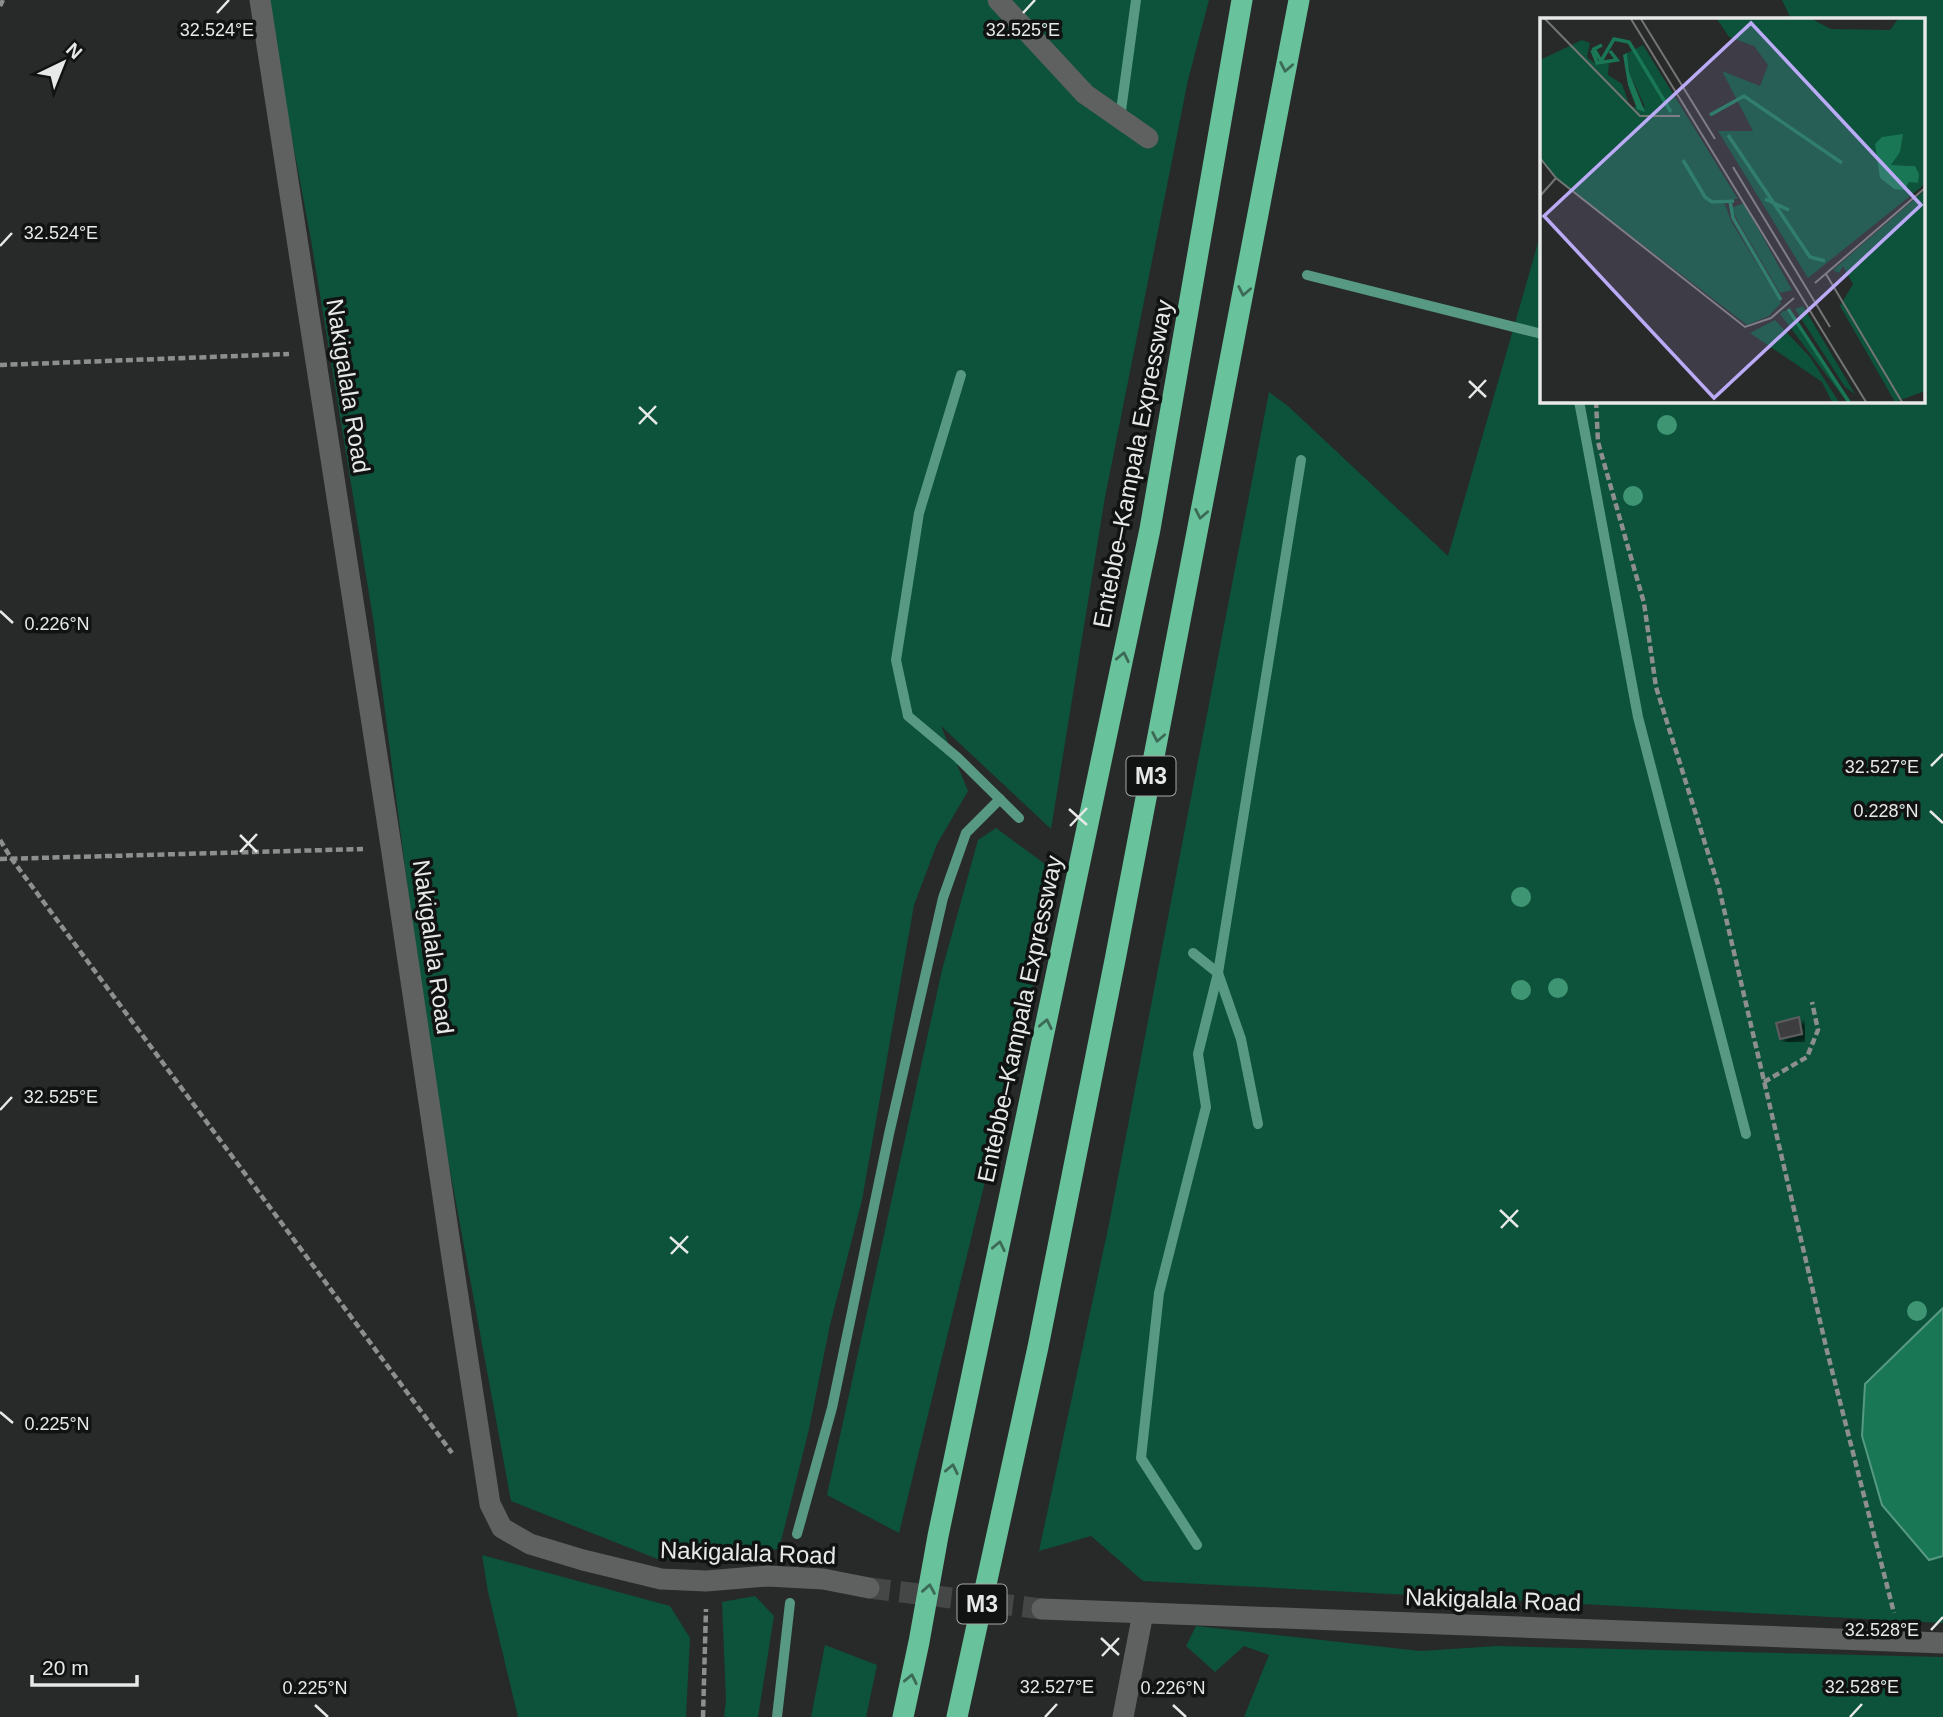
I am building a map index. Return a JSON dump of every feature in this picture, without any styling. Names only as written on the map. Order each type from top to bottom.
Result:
[{"type":"highway","name":"Entebbe–Kampala Expressway","points":[[903,1717],[938,1536],[1150,529],[1242,0]]},
{"type":"highway","name":"M3","points":[[957,1717],[1038,1347],[1113,973],[1299,0]]},
{"type":"street","name":"Nakigalala Road","points":[[260,0],[317,354],[458,1308],[490,1504],[502,1528],[530,1544],[661,1579],[706,1581],[768,1576],[823,1579],[869,1588]]},
{"type":"street","points":[[998,0],[1085,94],[1148,138]]},
{"type":"street","name":"Nakigalala Road","points":[[1042,1609],[1943,1643]]},
{"type":"street","points":[[1123,1717],[1143,1613]]},
{"type":"path","points":[[0,6],[3,0]]},
{"type":"path","points":[[0,365],[317,354]]},
{"type":"path","points":[[1596,402],[1598,442],[1644,603],[1656,687],[1719,888],[1827,1351],[1901,1641]]},
{"type":"path","points":[[0,839],[457,1459]]},
{"type":"path","points":[[0,859],[392,848]]},
{"type":"path","points":[[1764,1082],[1807,1057],[1818,1030],[1812,1002]]},
{"type":"path","points":[[703,1717],[706,1581]]},
{"type":"shaded area","points":[[266,0],[1209,0],[1188,80],[1105,497],[1051,829],[941,726],[968,791],[937,844],[914,905],[862,1200],[830,1325],[809,1429],[779,1549],[660,1560],[511,1501],[442,1127],[422,1000],[373,618],[311,240]]},
{"type":"shaded area","points":[[1782,0],[1943,0],[1943,1308],[1865,1384],[1929,1560],[1943,1556],[1943,1623],[1143,1581],[1091,1536],[1039,1551],[1109,1224],[1269,392],[1288,406],[1448,556],[1540,236],[1540,402],[1926,402],[1926,18],[1791,18]]},
{"type":"shaded area","points":[[996,828],[1060,875],[899,1533],[827,1495],[942,970],[978,840]]},
{"type":"shaded area","points":[[1943,1308],[1943,1556],[1929,1560],[1882,1505],[1862,1436],[1865,1384]]},
{"type":"shaded area","points":[[482,1555],[670,1606],[690,1638],[686,1717],[518,1717],[488,1592]]},
{"type":"shaded area","points":[[755,1596],[774,1616],[758,1717],[724,1717],[726,1700],[722,1602]]},
{"type":"shaded area","points":[[1196,1626],[1420,1651],[1497,1646],[1943,1657],[1943,1717],[1244,1717],[1269,1655],[1244,1646],[1215,1672],[1186,1646]]},
{"type":"shaded area","points":[[825,1645],[877,1665],[866,1717],[811,1717]]},
{"type":"building","points":[[1799,1017],[1802,1034],[1780,1039],[1776,1023]]},
{"type":"waterway","points":[[1120,118],[1136,0]]},
{"type":"waterway","points":[[1307,275],[1540,333]]},
{"type":"waterway","points":[[961,375],[919,513],[896,660],[908,716],[957,757],[1019,818]]},
{"type":"waterway","points":[[1579,402],[1638,717],[1746,1134]]},
{"type":"waterway","points":[[1197,1545],[1141,1458],[1159,1293],[1206,1107],[1198,1054],[1218,973],[1301,460]]},
{"type":"waterway","points":[[797,1534],[832,1408],[889,1134],[943,898],[966,833],[1000,799]]},
{"type":"waterway","points":[[1193,953],[1218,973],[1241,1039],[1258,1124]]},
{"type":"waterway","points":[[777,1717],[790,1603]]},
{"type":"tunnel","points":[[869,1588],[1042,1609]]}]
